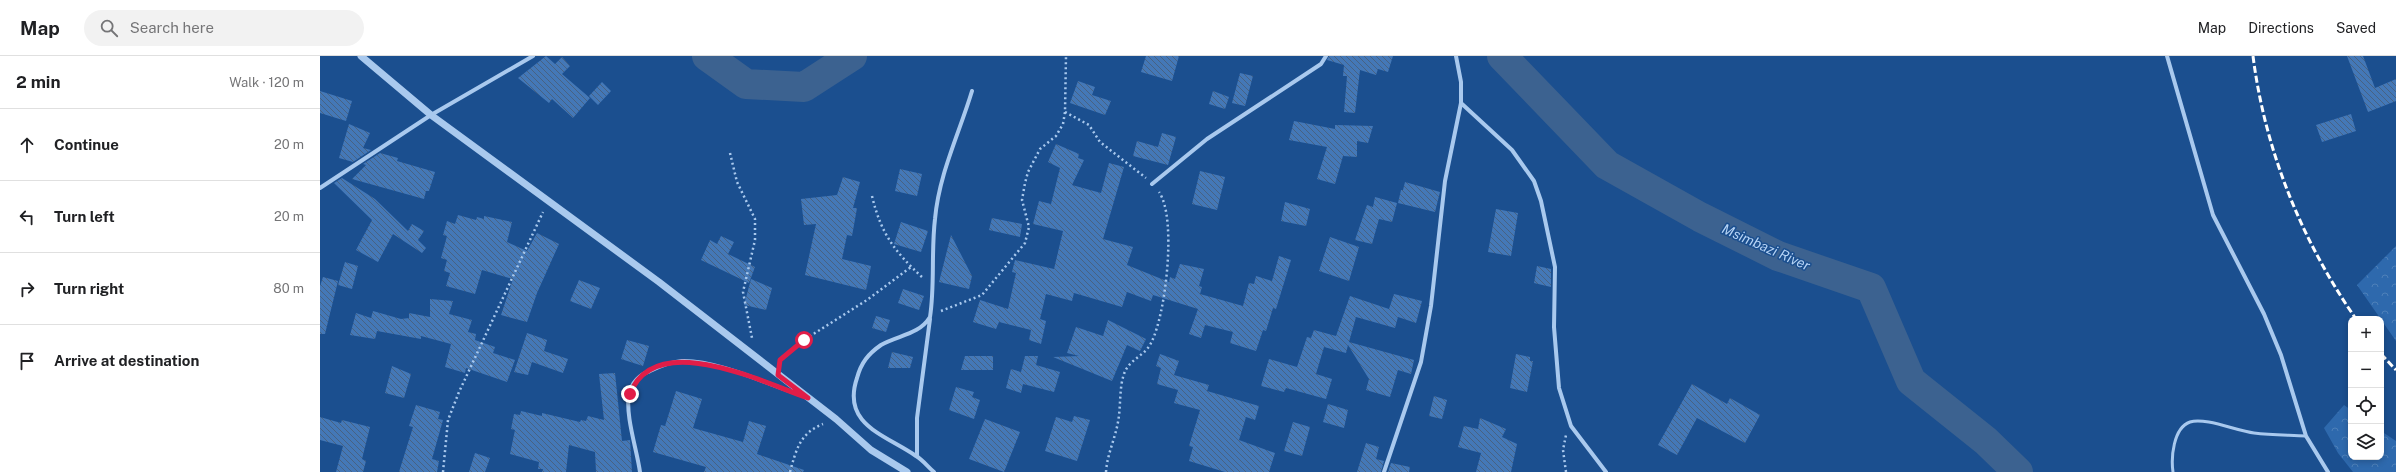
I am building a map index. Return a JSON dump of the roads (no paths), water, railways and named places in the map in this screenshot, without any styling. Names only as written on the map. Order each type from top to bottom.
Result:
[{"type":"street","points":[[361,56],[431,115],[549,201],[836,419],[871,450],[907,472]]},
{"type":"street","points":[[320,188],[431,115],[533,56]]},
{"type":"street","points":[[1152,184],[1207,139],[1321,64],[1326,56]]},
{"type":"street","points":[[1384,472],[1421,362],[1431,306],[1446,174],[1461,103],[1461,82],[1456,56]]},
{"type":"street","points":[[2167,56],[2206,197],[2222,235],[2274,336],[2306,436],[2328,472]]},
{"type":"street","points":[[917,456],[917,418],[930,317],[935,219],[942,178],[972,91]]},
{"type":"street","points":[[1461,103],[1490,128],[1521,161],[1534,181],[1541,201],[1555,267],[1554,327],[1559,388],[1572,426],[1606,472]]},
{"type":"street","points":[[930,317],[925,325],[916,331],[887,342],[873,350],[861,364],[854,387],[854,406],[861,420],[879,434],[917,456],[934,472]]},
{"type":"street","points":[[640,472],[630,421],[630,394],[634,383],[640,375],[662,366],[681,361],[701,362],[808,398]]},
{"type":"lane","points":[[2173,472],[2175,444],[2181,430],[2189,422],[2200,422],[2254,433],[2306,436]]},
{"type":"waterway","name":"Msimbazi River","points":[[707,56],[746,84],[804,87],[852,56]]},
{"type":"waterway","name":"Msimbazi River","points":[[1502,56],[1607,165],[1700,217],[1778,256],[1871,288],[1911,381],[1986,441],[2018,472]]},
{"type":"railway","points":[[2253,56],[2267,126],[2289,194],[2303,227],[2319,258],[2354,316]]},
{"type":"railway","points":[[2384,357],[2396,370]]}]
